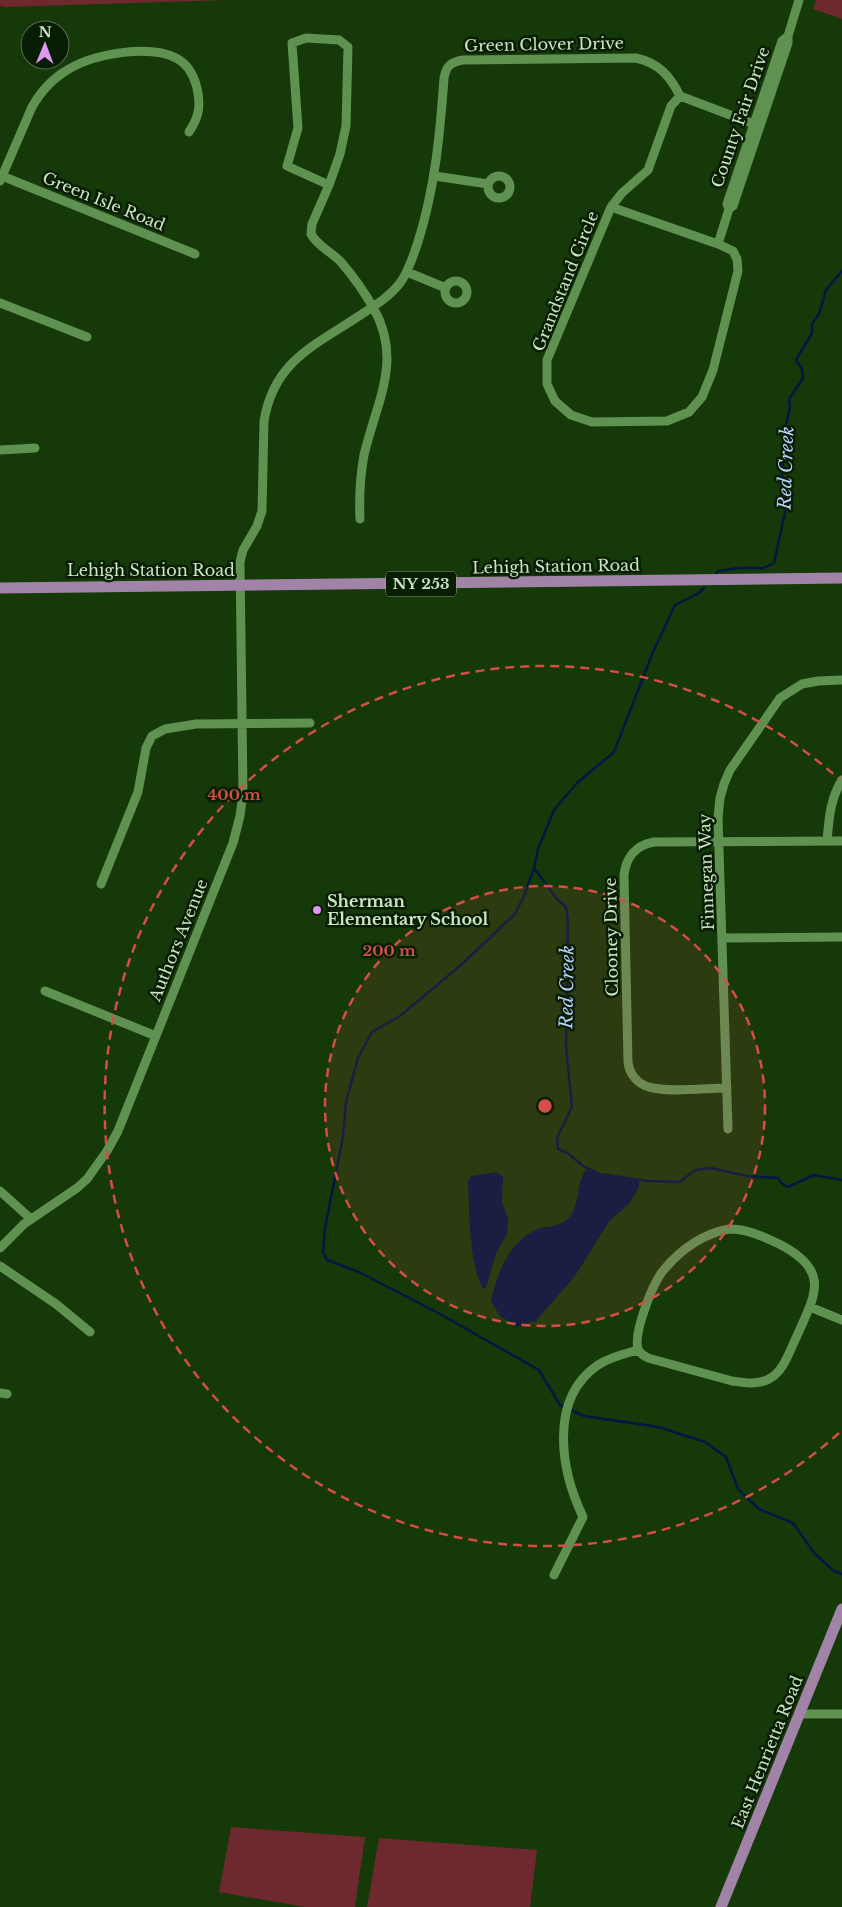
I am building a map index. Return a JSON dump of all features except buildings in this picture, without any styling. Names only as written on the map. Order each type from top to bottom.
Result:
[{"type":"main road","name":"Lehigh Station Road","points":[[0,588],[842,578]]},
{"type":"main road","name":"East Henrietta Road","points":[[721,1907],[842,1609]]},
{"type":"street","name":"County Fair Drive","points":[[718,244],[729,209],[733,206],[788,43],[788,36],[799,0]]},
{"type":"street","name":"County Fair Drive","points":[[729,209],[727,204],[782,41],[788,36]]},
{"type":"street","points":[[329,185],[287,166],[298,128],[292,43],[306,38],[339,40],[348,46],[346,126],[340,154],[329,185],[312,224],[311,234],[315,241],[340,261],[373,307],[385,332],[388,358],[384,384],[362,466],[359,491],[360,519]]},
{"type":"street","points":[[1,179],[39,95],[58,76],[70,68],[96,58],[127,53],[153,52],[165,54],[184,63],[195,79],[199,95],[198,119],[189,132]]},
{"type":"street","name":"Green Clover Drive","points":[[242,586],[241,555],[257,526],[262,511],[264,421],[273,388],[284,370],[301,354],[373,307],[388,295],[407,272],[435,176],[445,72],[449,64],[457,60],[636,58],[659,67],[673,82],[680,96]]},
{"type":"street","points":[[680,96],[754,124]]},
{"type":"street","name":"Grandstand Circle","points":[[611,207],[718,244],[733,251],[737,259],[738,271],[713,370],[702,397],[689,412],[667,421],[592,422],[571,415],[555,401],[547,384],[547,360],[611,207],[622,193],[648,170],[671,106],[680,96]]},
{"type":"street","points":[[435,176],[488,184]]},
{"type":"street","name":"Green Isle Road","points":[[1,179],[195,254]]},
{"type":"street","points":[[407,272],[446,288]]},
{"type":"street","points":[[0,303],[87,337]]},
{"type":"street","points":[[0,450],[35,448]]},
{"type":"street","name":"Authors Avenue","points":[[0,1248],[31,1219],[77,1188],[96,1169],[118,1132],[238,829],[243,793],[242,586]]},
{"type":"street","name":"Finnegan Way","points":[[728,1129],[720,798],[724,784],[774,704],[786,692],[802,684],[842,680]]},
{"type":"street","points":[[101,884],[135,800],[146,748],[152,736],[164,729],[178,726],[310,723]]},
{"type":"street","points":[[827,841],[831,806],[842,780]]},
{"type":"street","name":"Clooney Drive","points":[[726,1088],[664,1089],[642,1085],[634,1077],[628,1062],[624,874],[627,861],[638,847],[648,842],[842,841]]},
{"type":"street","points":[[723,938],[842,937]]},
{"type":"street","points":[[45,992],[156,1036]]},
{"type":"street","points":[[0,1191],[31,1219]]},
{"type":"street","points":[[729,1229],[749,1230],[794,1252],[802,1257],[809,1267],[814,1281],[813,1298],[810,1307],[784,1363],[771,1378],[762,1382],[744,1383],[732,1381],[648,1358],[638,1350],[639,1327],[653,1287],[662,1272],[688,1247],[703,1237],[717,1231],[729,1229]]},
{"type":"street","points":[[0,1266],[48,1298],[90,1332]]},
{"type":"street","points":[[810,1307],[842,1320]]},
{"type":"street","points":[[554,1575],[583,1517],[566,1471],[563,1451],[568,1410],[578,1385],[587,1374],[610,1358],[638,1350]]},
{"type":"street","points":[[800,1714],[842,1714]]},
{"type":"shaded area","points":[[0,0],[228,0],[6,7],[0,6]]},
{"type":"shaded area","points":[[816,0],[842,0],[842,19],[813,9]]},
{"type":"shaded area","points":[[231,1827],[365,1837],[355,1907],[305,1907],[219,1892]]},
{"type":"shaded area","points":[[379,1838],[537,1850],[530,1907],[367,1907]]},
{"type":"water","points":[[586,1170],[607,1176],[639,1179],[639,1187],[629,1204],[610,1220],[575,1276],[536,1321],[517,1326],[500,1316],[491,1301],[501,1269],[512,1250],[528,1234],[538,1229],[561,1224],[570,1217],[576,1204],[582,1176]]},
{"type":"water","points":[[497,1172],[503,1177],[502,1203],[508,1218],[507,1234],[496,1253],[486,1288],[483,1289],[472,1251],[468,1182],[471,1176]]},
{"type":"waterway","name":"Red Creek","points":[[716,574],[718,571],[739,568],[764,568],[774,563],[787,503],[782,485],[782,469],[785,453],[783,438],[790,407],[789,399],[803,378],[802,369],[796,360],[812,333],[812,324],[819,314],[826,290],[842,271]]},
{"type":"waterway","name":"Red Creek","points":[[704,588],[699,593],[675,605],[653,652],[614,752],[577,783],[554,810],[538,849],[534,868],[557,899],[566,907],[568,920],[566,1046],[572,1107],[557,1138],[558,1149],[569,1154],[583,1166],[600,1174],[647,1181],[680,1182],[695,1170],[711,1168],[747,1176],[778,1178],[781,1183],[788,1187],[814,1175],[842,1180]]},
{"type":"waterway","points":[[534,868],[515,914],[461,965],[400,1016],[372,1032],[358,1058],[346,1102],[343,1137],[325,1228],[323,1252],[327,1260],[359,1272],[440,1314],[539,1370],[560,1405],[584,1416],[658,1427],[705,1442],[726,1457],[738,1489],[759,1509],[793,1523],[815,1554],[834,1571],[842,1574]]},
{"type":"place","name":"Sherman Elementary School","points":[[317,910]]}]
